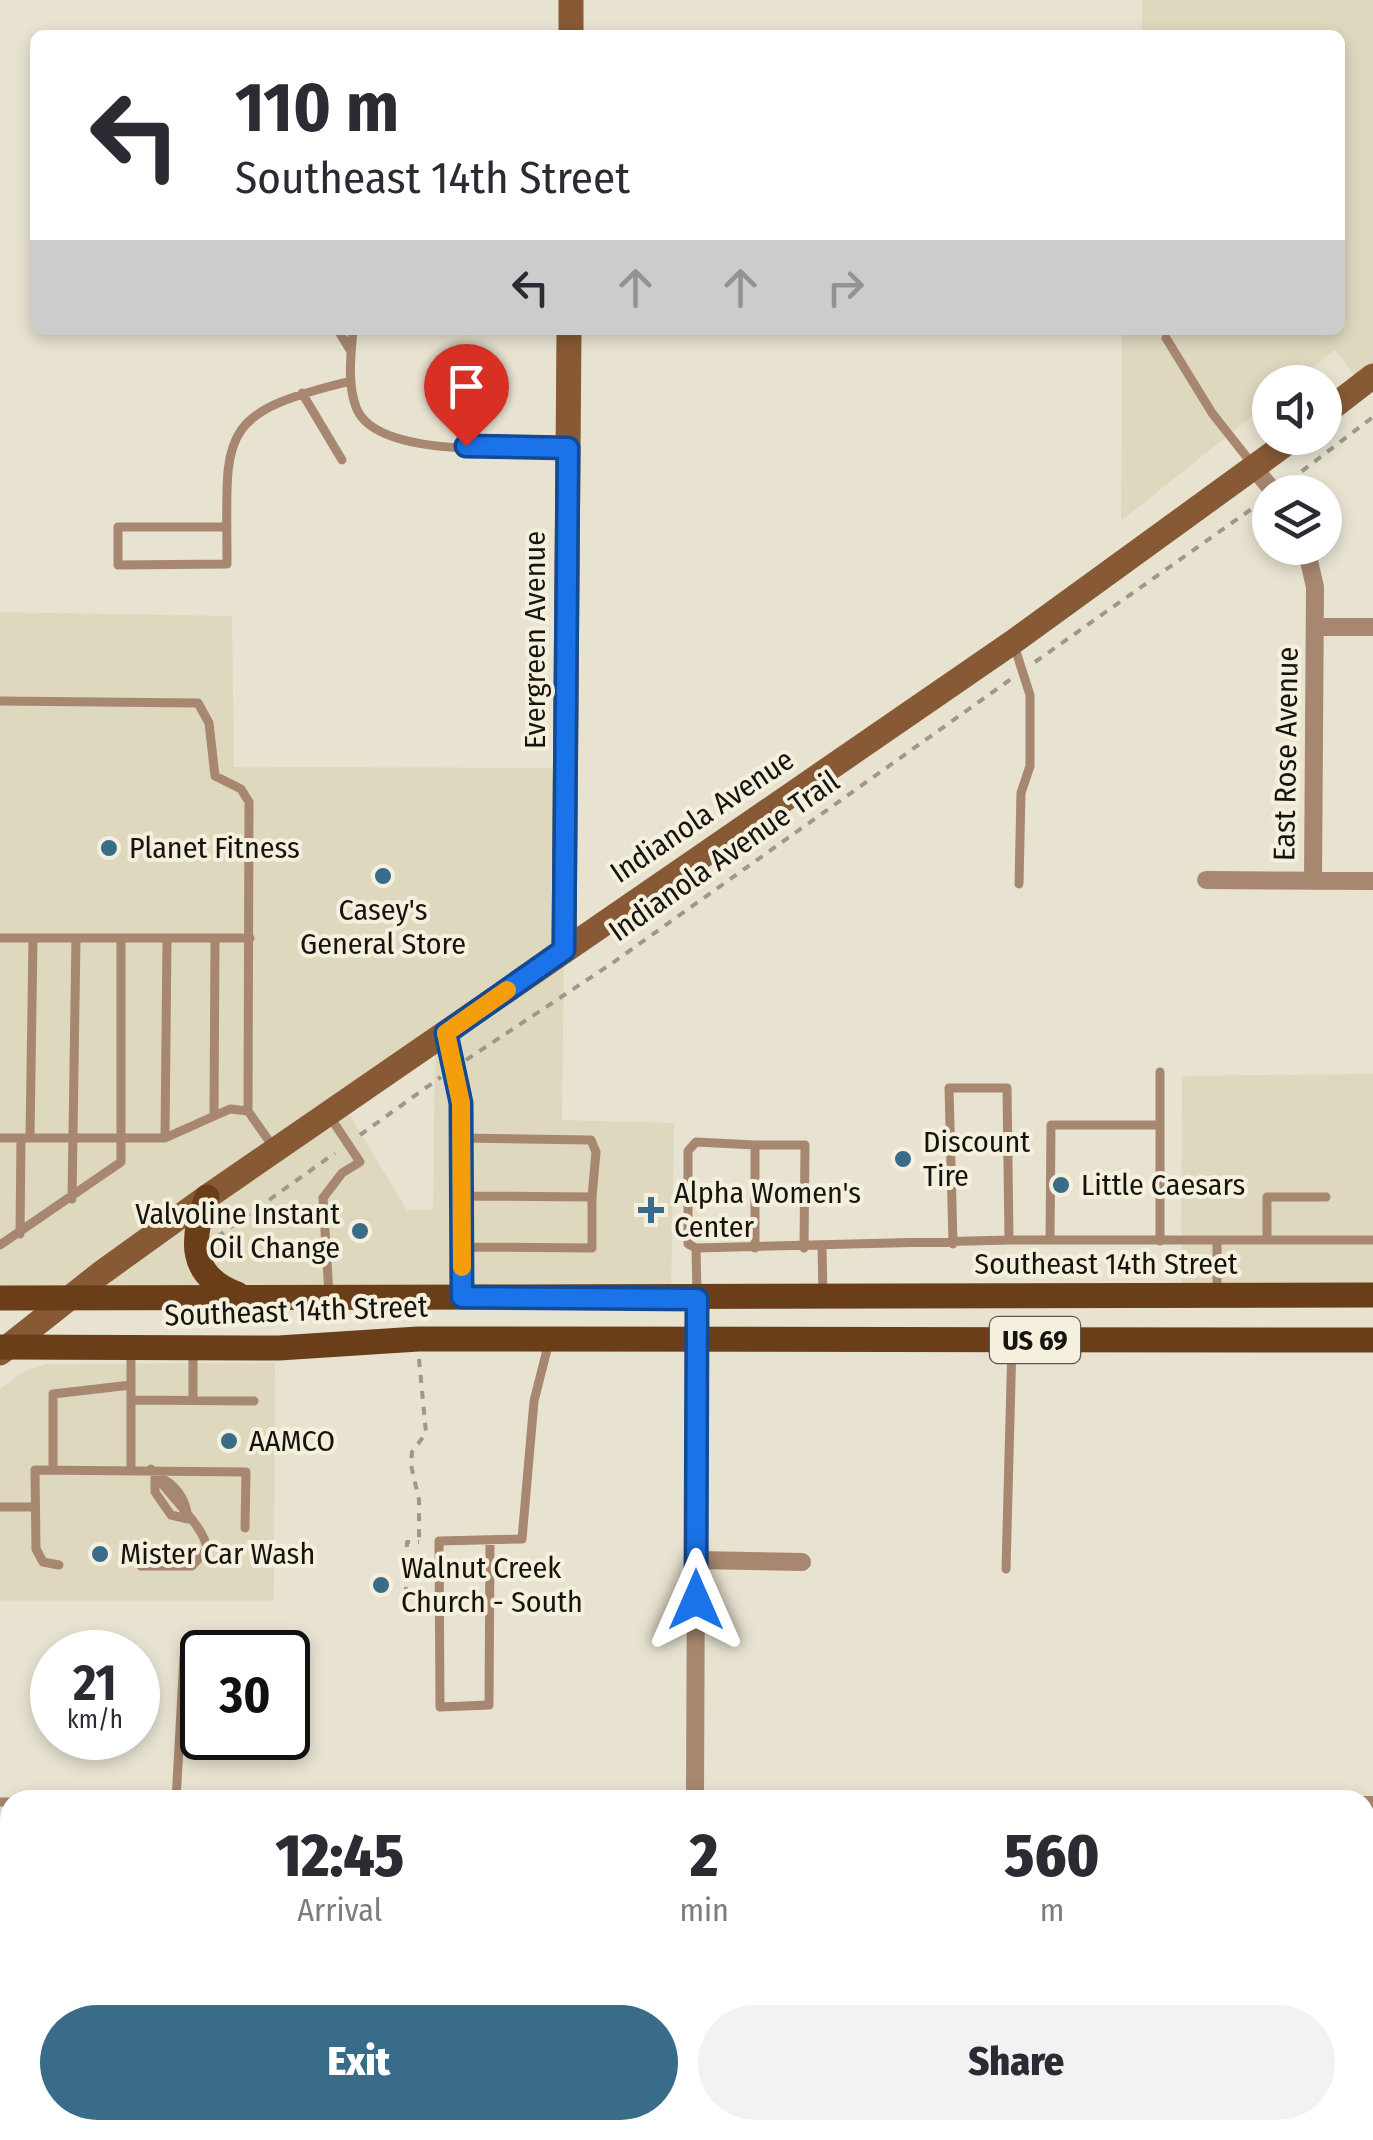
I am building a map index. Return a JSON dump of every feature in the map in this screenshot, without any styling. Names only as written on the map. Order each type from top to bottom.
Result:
[{"type":"main road","points":[[571,0],[571,30]]},
{"type":"main road","name":"Evergreen Avenue","points":[[564,950],[569,335]]},
{"type":"main road","points":[[1342,401],[1373,376]]},
{"type":"main road","name":"Indianola Avenue","points":[[3,1349],[275,1150],[1013,642],[1271,455]]},
{"type":"main road","points":[[208,1198],[196,1231],[197,1260],[210,1282],[242,1296]]},
{"type":"main road","name":"Southeast 14th Street","points":[[0,1298],[1373,1295]]},
{"type":"main road","points":[[1052,1340],[1077,1330],[1111,1326],[1202,1325],[1217,1313],[1217,1296]]},
{"type":"main road","name":"Southeast 14th Street","points":[[3,1349],[279,1348],[418,1339],[1373,1340]]},
{"type":"street","points":[[1254,468],[1260,475]]},
{"type":"street","name":"East Rose Avenue","points":[[1310,565],[1315,586],[1313,881]]},
{"type":"street","points":[[1315,627],[1373,627]]},
{"type":"street","points":[[1206,880],[1373,881]]},
{"type":"street","points":[[695,1790],[697,1299]]},
{"type":"street","points":[[696,1560],[802,1562]]},
{"type":"lane","points":[[341,335],[352,353]]},
{"type":"lane","points":[[353,335],[351,381],[356,410],[372,427],[396,439],[448,446],[568,448]]},
{"type":"lane","points":[[1166,338],[1212,413],[1254,468]]},
{"type":"lane","points":[[227,527],[118,527],[118,565],[227,564],[231,446],[239,428],[254,413],[302,393],[351,381]]},
{"type":"lane","points":[[302,393],[342,460]]},
{"type":"lane","points":[[1013,642],[1030,696],[1030,766],[1021,794],[1019,884]]},
{"type":"lane","points":[[0,702],[198,703],[209,723],[214,776],[242,789],[249,802],[248,1111],[275,1150]]},
{"type":"lane","points":[[0,938],[250,938]]},
{"type":"lane","points":[[20,1234],[33,938]]},
{"type":"lane","points":[[72,1198],[76,938]]},
{"type":"lane","points":[[0,1245],[121,1162],[121,938]]},
{"type":"lane","points":[[165,1138],[168,938]]},
{"type":"lane","points":[[214,938],[214,1115]]},
{"type":"lane","points":[[446,1033],[455,1068],[462,1138],[462,1297]]},
{"type":"lane","points":[[1160,1072],[1160,1241]]},
{"type":"lane","points":[[953,1244],[949,1088],[1007,1088],[1009,1240]]},
{"type":"lane","points":[[0,1138],[165,1138],[230,1109],[248,1111]]},
{"type":"lane","points":[[328,1114],[360,1162],[342,1173],[322,1198],[330,1296]]},
{"type":"lane","points":[[1050,1240],[1050,1125],[1160,1124]]},
{"type":"lane","points":[[462,1138],[590,1140],[596,1152],[592,1248],[462,1247]]},
{"type":"lane","points":[[804,1248],[805,1145],[696,1142],[688,1150],[688,1244],[696,1248],[804,1248],[1009,1240],[1373,1240]]},
{"type":"lane","points":[[755,1144],[755,1248]]},
{"type":"lane","points":[[462,1196],[592,1197]]},
{"type":"lane","points":[[1267,1240],[1267,1197],[1326,1197]]},
{"type":"lane","points":[[1217,1241],[1217,1296]]},
{"type":"lane","points":[[822,1247],[822,1298]]},
{"type":"lane","points":[[696,1248],[697,1299]]},
{"type":"lane","points":[[490,1540],[489,1706],[440,1707],[439,1541],[490,1540],[522,1540],[534,1400],[550,1340]]},
{"type":"lane","points":[[1006,1568],[1012,1340]]},
{"type":"lane","points":[[130,1470],[131,1348]]},
{"type":"lane","points":[[193,1400],[194,1348]]},
{"type":"lane","points":[[53,1470],[53,1394],[131,1386]]},
{"type":"lane","points":[[131,1400],[254,1400]]},
{"type":"lane","points":[[59,1565],[43,1562],[38,1556],[36,1470],[246,1472],[246,1528]]},
{"type":"lane","points":[[142,1566],[181,1567],[201,1561],[206,1537],[153,1473]]},
{"type":"lane","points":[[0,1507],[35,1507]]},
{"type":"lane","points":[[177,1790],[180,1728]]},
{"type":"path","name":"Indianola Avenue Trail","points":[[1296,475],[1373,417]]},
{"type":"path","name":"Indianola Avenue Trail","points":[[209,1242],[455,1068],[611,964],[1252,508]]},
{"type":"path","points":[[406,1595],[407,1542],[419,1542],[419,1500],[412,1452],[426,1433],[427,1423],[420,1396],[418,1339]]},
{"type":"shaded area","points":[[1142,0],[1373,0],[1373,376],[1362,385],[1335,350],[1316,365],[1252,365],[1252,416],[1121,521],[1122,335],[1345,335],[1345,30],[1142,30]]},
{"type":"shaded area","points":[[0,612],[232,616],[234,767],[566,768],[562,1120],[674,1123],[671,1298],[0,1298]],"holes":[[[435,1041],[433,1210],[407,1210],[343,1104]]]},
{"type":"shaded area","points":[[1373,1074],[1373,1295],[1181,1296],[1182,1076]]},
{"type":"shaded area","points":[[275,1363],[274,1601],[0,1601],[0,1389],[25,1371],[46,1364]]},
{"type":"slow traffic","points":[[462,1267],[461,1103],[446,1033],[507,990]]},
{"type":"place","name":"Planet Fitness","points":[[109,848]]},
{"type":"place","name":"Casey's General Store","points":[[383,876]]},
{"type":"place","name":"Discount Tire","points":[[903,1159]]},
{"type":"place","name":"Little Caesars","points":[[1061,1185]]},
{"type":"place","name":"Alpha Women's Center","points":[[651,1210]]},
{"type":"place","name":"Valvoline Instant Oil Change","points":[[360,1231]]},
{"type":"place","name":"AAMCO","points":[[229,1441]]},
{"type":"place","name":"Mister Car Wash","points":[[100,1554]]},
{"type":"place","name":"Walnut Creek Church - South","points":[[381,1585]]},
{"type":"route","points":[[466,446],[568,448],[568,603],[564,950],[446,1033],[461,1103],[462,1297],[697,1299],[696,1600]]}]
